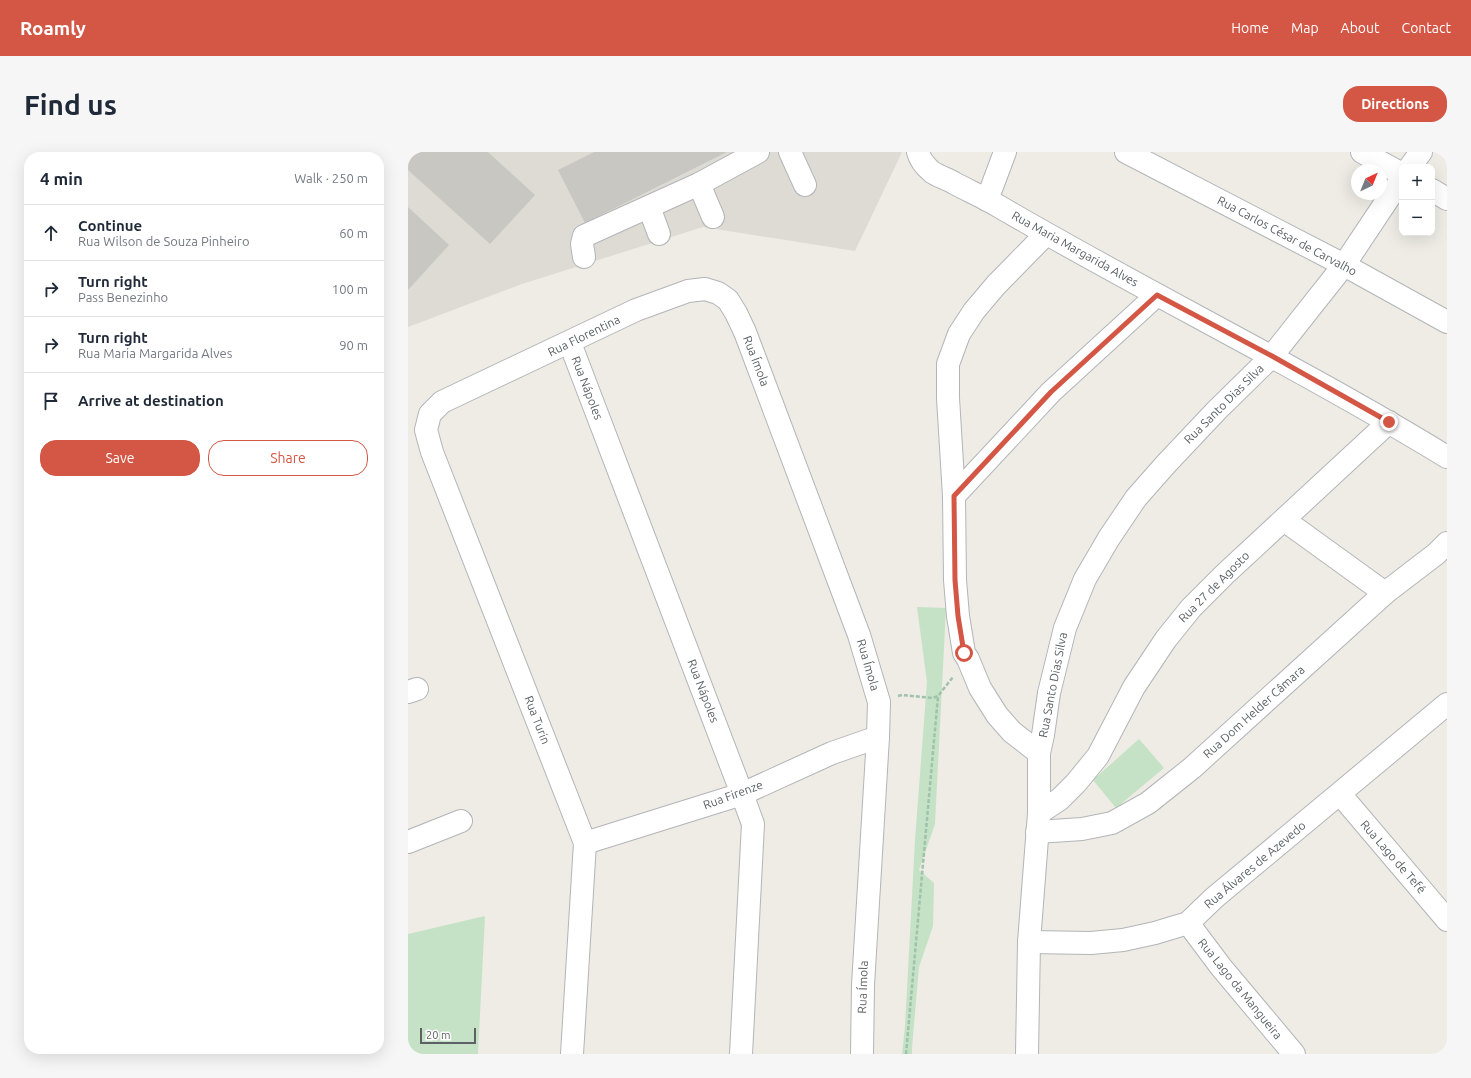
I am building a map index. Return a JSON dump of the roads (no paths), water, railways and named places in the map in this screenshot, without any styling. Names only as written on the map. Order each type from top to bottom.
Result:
[{"type":"street","points":[[584,257],[582,244],[584,236],[699,184],[758,152]]},
{"type":"street","points":[[790,152],[805,185]]},
{"type":"street","name":"Rua Maria Margarida Alves","points":[[918,152],[920,160],[932,172],[987,200],[1157,295],[1272,356],[1389,422],[1447,457]]},
{"type":"street","points":[[987,200],[1005,152]]},
{"type":"street","name":"Rua Carlos César de Carvalho","points":[[1126,152],[1344,265],[1447,322]]},
{"type":"street","points":[[1362,152],[1399,172]]},
{"type":"street","points":[[1412,164],[1421,152]]},
{"type":"street","name":"Rua Santo Dias Silva","points":[[1026,1054],[1028,942],[1038,823],[1039,753],[1049,692],[1065,628],[1085,579],[1109,538],[1136,498],[1217,410],[1272,356],[1344,265],[1399,182]]},
{"type":"street","points":[[699,184],[713,217]]},
{"type":"street","points":[[1435,192],[1447,199]]},
{"type":"street","points":[[650,207],[659,234]]},
{"type":"street","points":[[1039,753],[1012,732],[997,715],[980,688],[964,653],[958,616],[955,580],[954,496],[948,398],[948,364],[958,334],[974,311],[996,285],[1046,234]]},
{"type":"street","name":"Rua Florentina","points":[[442,402],[570,343],[636,310],[688,291],[705,289],[718,293],[728,300]]},
{"type":"street","points":[[954,496],[1051,392],[1157,295]]},
{"type":"street","name":"Rua Ímola","points":[[728,300],[745,332],[859,635],[879,702],[863,985],[862,1054]]},
{"type":"street","name":"Rua Nápoles","points":[[570,343],[742,794],[752,824],[741,1054]]},
{"type":"street","name":"Rua Turin","points":[[442,402],[430,414],[426,430],[432,452],[585,843],[572,1054]]},
{"type":"street","name":"Rua 27 de Agosto","points":[[1038,823],[1076,783],[1098,756],[1134,687],[1166,639],[1191,608],[1225,574],[1389,422]]},
{"type":"street","points":[[1284,520],[1386,593]]},
{"type":"street","name":"Rua Dom Helder Câmara","points":[[1038,823],[1082,829],[1112,823],[1148,803],[1198,763],[1386,593],[1436,554],[1447,543]]},
{"type":"street","name":"Rua Álvares de Azevedo","points":[[1028,942],[1091,943],[1123,940],[1155,933],[1188,923],[1214,898],[1447,704]]},
{"type":"street","name":"Rua Firenze","points":[[585,843],[742,794],[832,753],[878,737]]},
{"type":"street","name":"Rua Lago de Tefé","points":[[1340,794],[1447,920]]},
{"type":"street","points":[[408,842],[461,821]]},
{"type":"street","name":"Rua Lago da Mangueira","points":[[1188,923],[1221,967],[1294,1054]]}]
